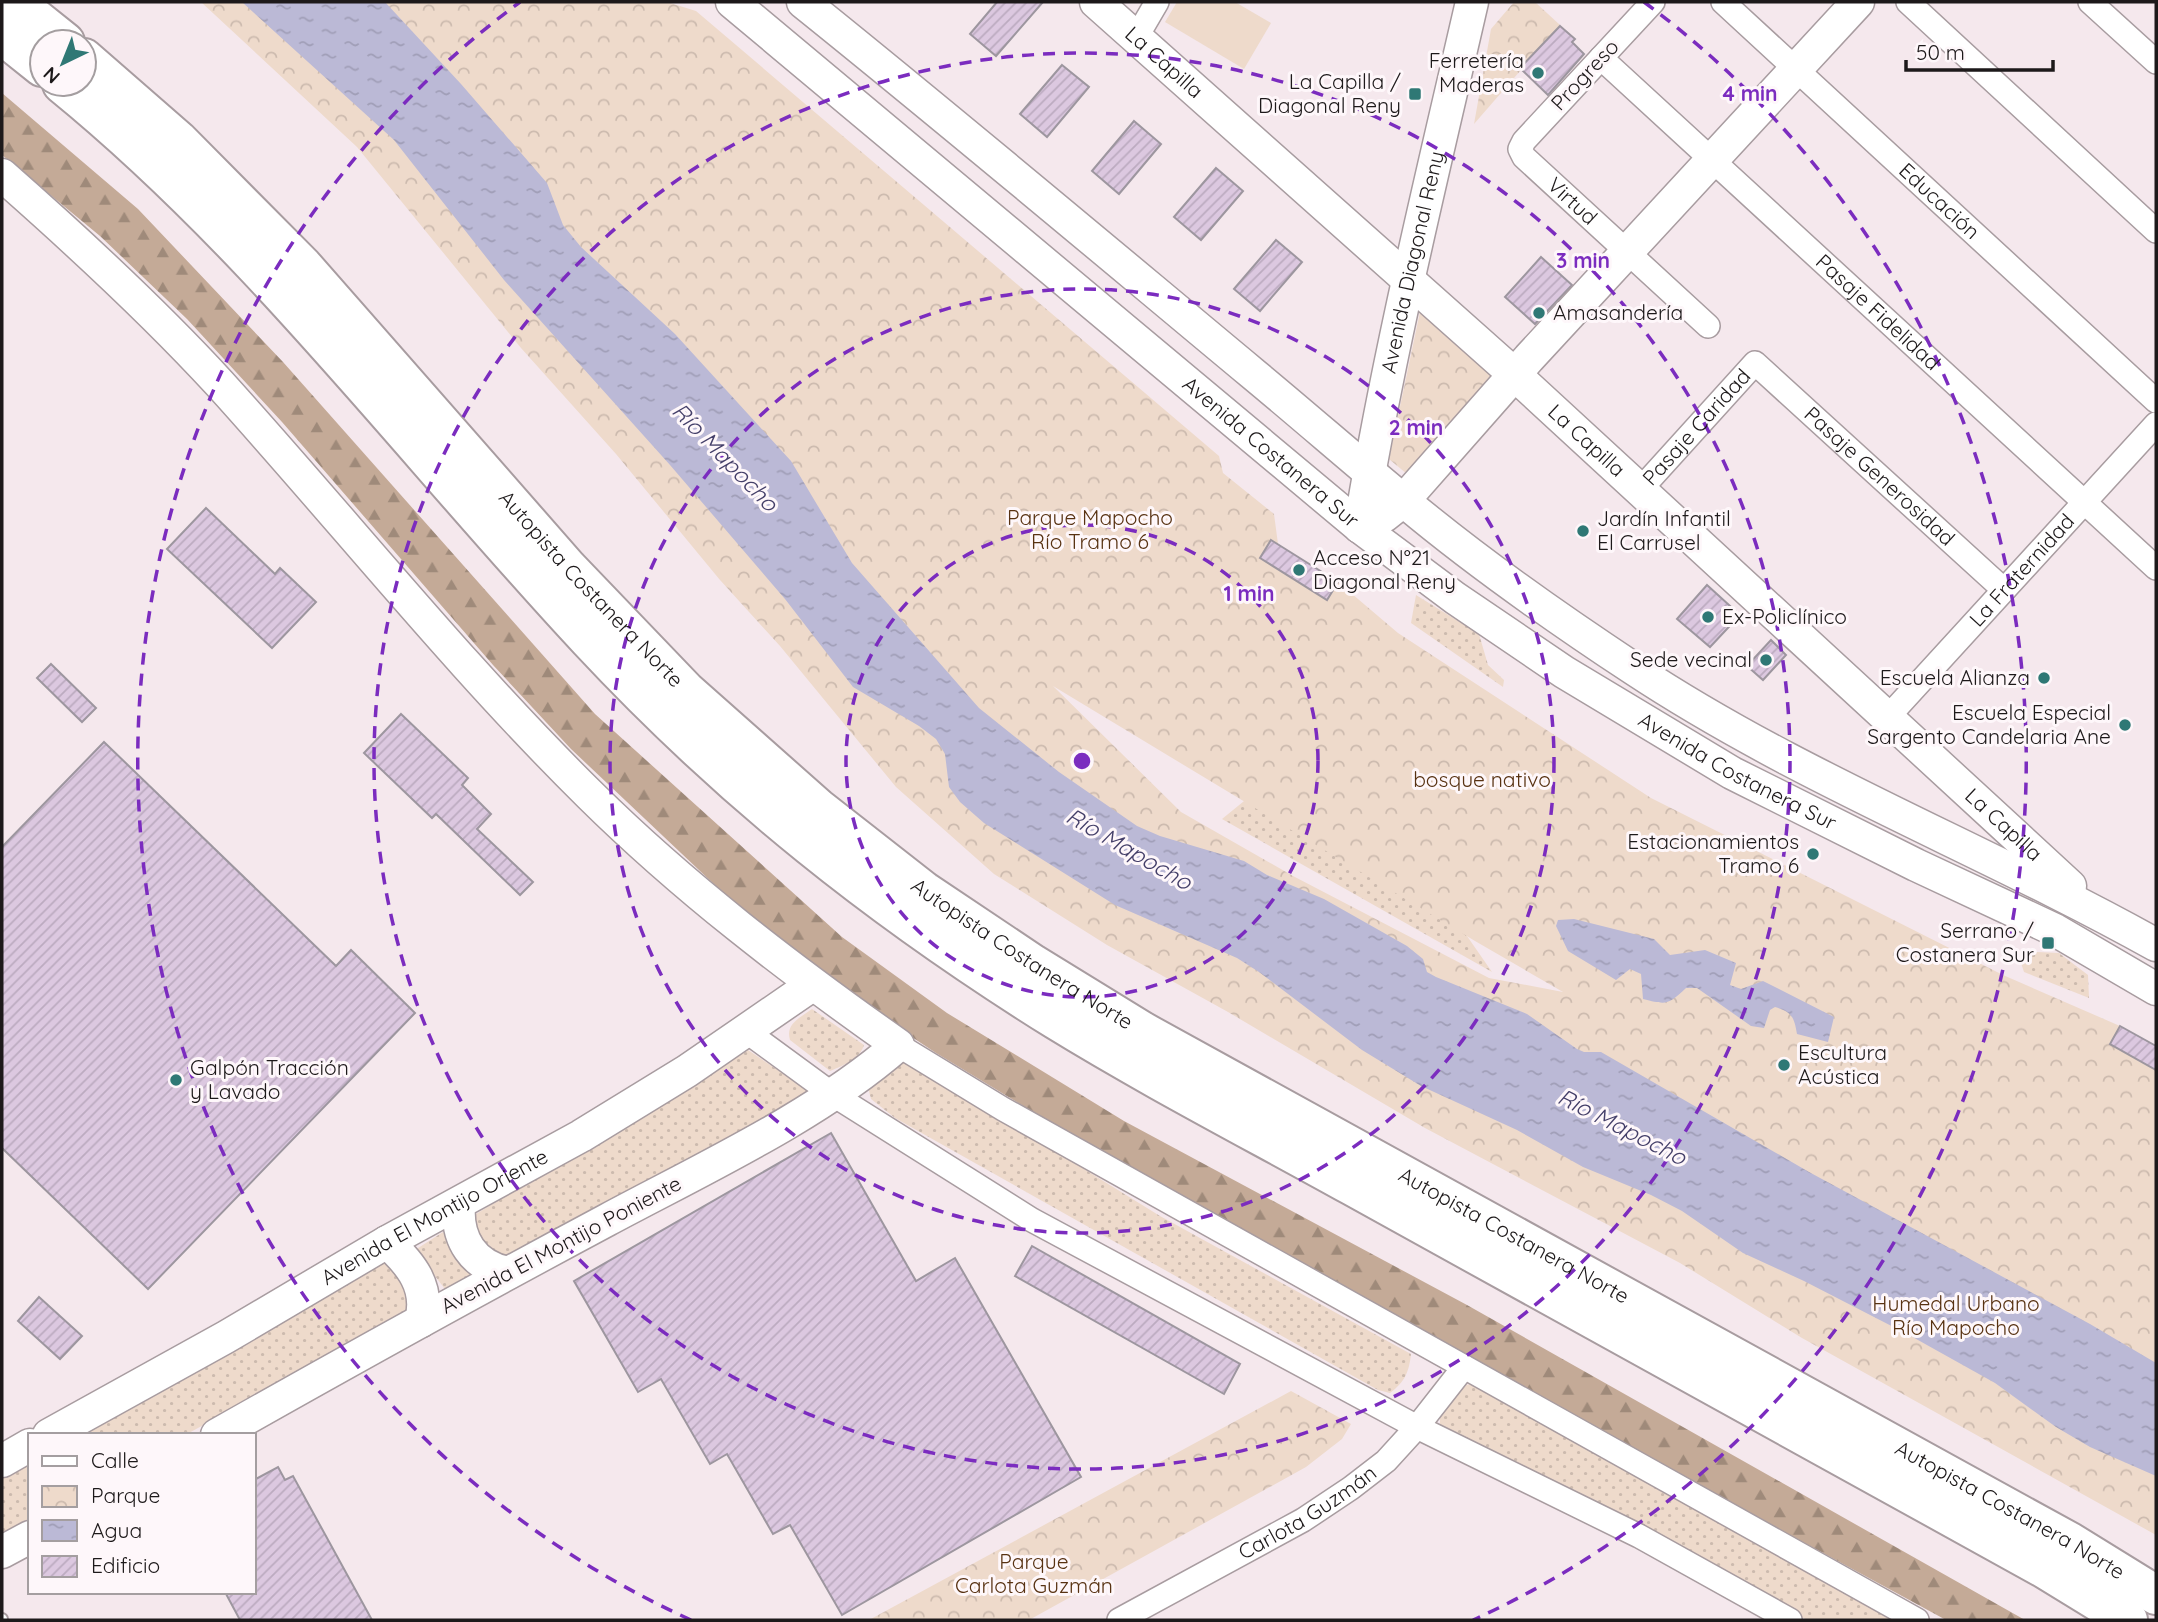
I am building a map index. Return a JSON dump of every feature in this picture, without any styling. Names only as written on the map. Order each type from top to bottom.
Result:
[{"type":"highway","points":[[15,2],[48,28]]},
{"type":"highway","points":[[2,35],[28,56]]},
{"type":"highway","name":"Autopista Costanera Norte","points":[[98,70],[178,141],[303,266],[568,568],[686,691],[818,808],[924,891],[1033,964],[1142,1031],[2070,1542],[2156,1595]]},
{"type":"highway","name":"Autopista Costanera Norte","points":[[79,98],[216,225],[565,614],[643,696],[752,798],[870,894],[954,953],[1073,1030],[2034,1563],[2128,1620]]},
{"type":"street","name":"Avenida Costanera Sur","points":[[732,2],[913,150],[1360,527],[1543,659],[1732,773],[2045,925],[2156,989]]},
{"type":"street","name":"Avenida Costanera Sur","points":[[803,2],[944,115],[1403,501],[1537,604],[1699,710],[1847,792],[2015,870],[2156,944]]},
{"type":"street","name":"La Capilla","points":[[1096,2],[1514,374],[2103,915]]},
{"type":"street","points":[[1136,38],[1157,2]]},
{"type":"street","name":"Progreso","points":[[1520,149],[1524,141],[1653,2]]},
{"type":"street","name":"Educación","points":[[1723,2],[2156,401]]},
{"type":"street","points":[[1360,527],[1384,516],[1403,501],[1514,374],[1858,2]]},
{"type":"street","points":[[1908,2],[2156,231]]},
{"type":"street","points":[[2090,2],[2156,62]]},
{"type":"street","name":"Avenida Diagonal Reny","points":[[1360,527],[1409,280],[1474,7]]},
{"type":"street","name":"Pasaje Fidelidad","points":[[1601,58],[2156,568]]},
{"type":"street","points":[[913,150],[933,141],[942,126],[944,115]]},
{"type":"street","name":"Virtud","points":[[1520,149],[1524,157],[1627,252]]},
{"type":"street","points":[[960,191],[970,169],[990,154]]},
{"type":"street","points":[[2,175],[124,287],[218,381],[484,684],[591,797],[668,868],[812,985],[898,1045],[1003,1109],[1917,1620]]},
{"type":"street","points":[[1627,252],[1708,326]]},
{"type":"street","name":"Pasaje Caridad","points":[[1639,491],[1755,363]]},
{"type":"street","name":"Pasaje Generosidad","points":[[1755,363],[2004,590]]},
{"type":"street","name":"La Fraternidad","points":[[1887,718],[2156,424]]},
{"type":"street","points":[[2111,961],[2138,957],[2156,944]]},
{"type":"street","name":"Avenida El Montijo Oriente","points":[[53,1433],[226,1337],[387,1242],[624,1111],[812,985]]},
{"type":"street","points":[[746,1031],[832,1094],[1032,1220],[1417,1427],[1639,1536],[1790,1620]]},
{"type":"street","name":"Avenida El Montijo Poniente","points":[[221,1433],[753,1141],[832,1094],[898,1045]]},
{"type":"street","points":[[459,1204],[461,1235],[469,1251],[485,1266],[508,1273]]},
{"type":"street","points":[[387,1242],[406,1261],[419,1282],[424,1303],[421,1321]]},
{"type":"street","name":"Carlota Guzmán","points":[[1119,1620],[1303,1520],[1386,1461],[1417,1427],[1464,1367]]},
{"type":"street","points":[[2,1461],[28,1447]]},
{"type":"street","points":[[2,1552],[28,1538]]},
{"type":"green space","points":[[201,2],[667,2],[696,11],[1219,456],[1223,473],[1274,514],[1278,544],[1338,582],[1398,633],[1651,798],[2003,975],[2120,1026],[2156,1046],[2156,1535],[1802,1338],[1680,1263],[1425,1128],[1228,1012],[1107,945],[994,874],[896,787],[616,454],[521,348],[357,147]],"holes":[[[1053,686],[1563,992],[1489,978],[1293,876],[1181,812]]]},
{"type":"green space","points":[[1177,2],[1235,2],[1271,23],[1244,69],[1165,22]]},
{"type":"green space","points":[[1514,2],[1535,2],[1560,25],[1474,124],[1491,29]]},
{"type":"green space","points":[[2,93],[138,209],[283,362],[595,714],[842,937],[947,1013],[1124,1121],[1467,1305],[2025,1620],[1946,1620],[1448,1349],[1035,1113],[862,1004],[737,906],[571,749],[493,665],[282,422],[187,319],[100,236],[2,155]]},
{"type":"green space","points":[[1421,307],[1496,377],[1407,474],[1389,459]]},
{"type":"green space","points":[[1416,595],[1479,634],[1488,665],[1504,680],[1503,687],[1411,623]]},
{"type":"green space","points":[[1256,632],[1492,972],[1222,819],[1249,797]]},
{"type":"green space","points":[[2017,951],[2059,953],[2088,975],[2089,998],[2024,972]]},
{"type":"green space","points":[[812,1009],[864,1045],[855,1058],[830,1071],[790,1040],[792,1026]]},
{"type":"green space","points":[[748,1050],[809,1091],[799,1103],[499,1263],[475,1231],[476,1214]]},
{"type":"green space","points":[[903,1057],[1160,1216],[1411,1354],[1403,1381],[1390,1393],[1378,1390],[895,1118],[871,1099],[867,1083]]},
{"type":"green space","points":[[443,1232],[477,1278],[448,1293],[415,1250]]},
{"type":"green space","points":[[380,1260],[396,1268],[415,1304],[398,1320],[189,1433],[75,1433]]},
{"type":"green space","points":[[1470,1384],[1895,1620],[1807,1620],[1654,1533],[1440,1427],[1440,1412],[1459,1387]]},
{"type":"green space","name":"Parque Carlota Guzmán","points":[[1291,1391],[1351,1424],[1342,1439],[1306,1467],[1029,1620],[869,1620]]},
{"type":"green space","points":[[28,1460],[28,1519],[2,1533],[2,1475]]},
{"type":"water","name":"Río Mapocho","points":[[242,2],[385,2],[547,183],[563,225],[581,247],[675,334],[791,461],[852,563],[979,708],[1059,772],[1137,826],[1160,836],[1244,861],[1267,875],[1324,899],[1407,946],[1423,959],[1427,972],[1527,1014],[1577,1049],[1584,1052],[1601,1052],[1809,1172],[2090,1324],[2156,1363],[2156,1476],[2090,1447],[2056,1427],[1995,1383],[1909,1335],[1743,1253],[1682,1211],[1583,1167],[1517,1130],[1421,1086],[1362,1050],[1237,958],[1115,905],[984,823],[960,802],[949,787],[945,754],[936,739],[853,687],[785,599],[670,465],[504,280],[394,140]]},
{"type":"water","points":[[1574,919],[1654,939],[1670,955],[1705,950],[1736,963],[1730,985],[1741,989],[1763,981],[1834,1017],[1828,1042],[1797,1034],[1791,1016],[1775,1007],[1770,1010],[1764,1028],[1751,1026],[1697,988],[1686,988],[1667,1002],[1643,999],[1641,974],[1630,969],[1616,980],[1568,951],[1556,926],[1558,920]]},
{"type":"building","points":[[997,2],[1043,2],[996,56],[970,34]]},
{"type":"building","points":[[1560,26],[1575,39],[1572,42],[1584,54],[1548,95],[1520,68]]},
{"type":"building","points":[[1062,65],[1089,87],[1047,137],[1020,114]]},
{"type":"building","points":[[1134,121],[1161,144],[1119,194],[1092,171]]},
{"type":"building","points":[[1216,168],[1243,191],[1201,240],[1174,217]]},
{"type":"building","points":[[1276,240],[1302,262],[1260,311],[1234,289]]},
{"type":"building","points":[[1541,257],[1572,285],[1535,324],[1505,297]]},
{"type":"building","points":[[206,508],[275,574],[280,568],[316,602],[272,648],[167,549]]},
{"type":"building","name":"Acceso N°21 Diagonal Reny","points":[[1271,540],[1338,582],[1327,600],[1260,558]]},
{"type":"building","name":"Ex-Policlínico","points":[[1707,585],[1740,615],[1710,647],[1677,619]]},
{"type":"building","name":"Sede vecinal","points":[[1771,640],[1786,655],[1763,680],[1747,666]]},
{"type":"building","points":[[51,664],[96,708],[82,722],[37,678]]},
{"type":"building","points":[[401,714],[468,778],[462,785],[491,814],[477,829],[533,882],[520,895],[436,814],[432,818],[364,753]]},
{"type":"building","name":"Galpón Tracción y Lavado","points":[[104,742],[336,966],[351,950],[415,1013],[148,1289],[2,1148],[2,847]]},
{"type":"building","points":[[2120,1026],[2156,1046],[2156,1070],[2110,1044]]},
{"type":"building","points":[[831,1133],[916,1281],[955,1258],[1081,1477],[842,1615],[790,1525],[773,1534],[727,1454],[710,1464],[661,1379],[638,1392],[574,1281]]},
{"type":"building","points":[[1032,1246],[1240,1364],[1224,1394],[1015,1276]]},
{"type":"building","points":[[39,1297],[82,1336],[60,1359],[18,1321]]},
{"type":"building","points":[[278,1467],[285,1480],[293,1476],[372,1620],[240,1620],[226,1594],[256,1594],[256,1479]]},
{"type":"place","name":"Ferretería Maderas","points":[[1538,73]]},
{"type":"place","name":"La Capilla / Diagonal Reny","points":[[1415,94]]},
{"type":"place","name":"Amasandería","points":[[1539,313]]},
{"type":"place","name":"Jardín Infantil El Carrusel","points":[[1583,531]]},
{"type":"place","name":"Acceso N°21 Diagonal Reny","points":[[1299,570]]},
{"type":"place","name":"Ex-Policlínico","points":[[1708,617]]},
{"type":"place","name":"Sede vecinal","points":[[1766,660]]},
{"type":"place","name":"Escuela Alianza","points":[[2044,678]]},
{"type":"place","name":"Escuela Especial Sargento Candelaria Ane","points":[[2125,725]]},
{"type":"place","name":"Estacionamientos Tramo 6","points":[[1813,854]]},
{"type":"place","name":"Serrano / Costanera Sur","points":[[2048,943]]},
{"type":"place","name":"Escultura Acústica","points":[[1784,1065]]},
{"type":"place","name":"Galpón Tracción y Lavado","points":[[176,1080]]},
{"type":"park label","name":"Parque Mapocho Río Tramo 6","points":[[1090,530]]},
{"type":"park label","name":"bosque nativo","points":[[1482,780]]},
{"type":"park label","name":"Humedal Urbano Río Mapocho","points":[[1956,1316]]}]
